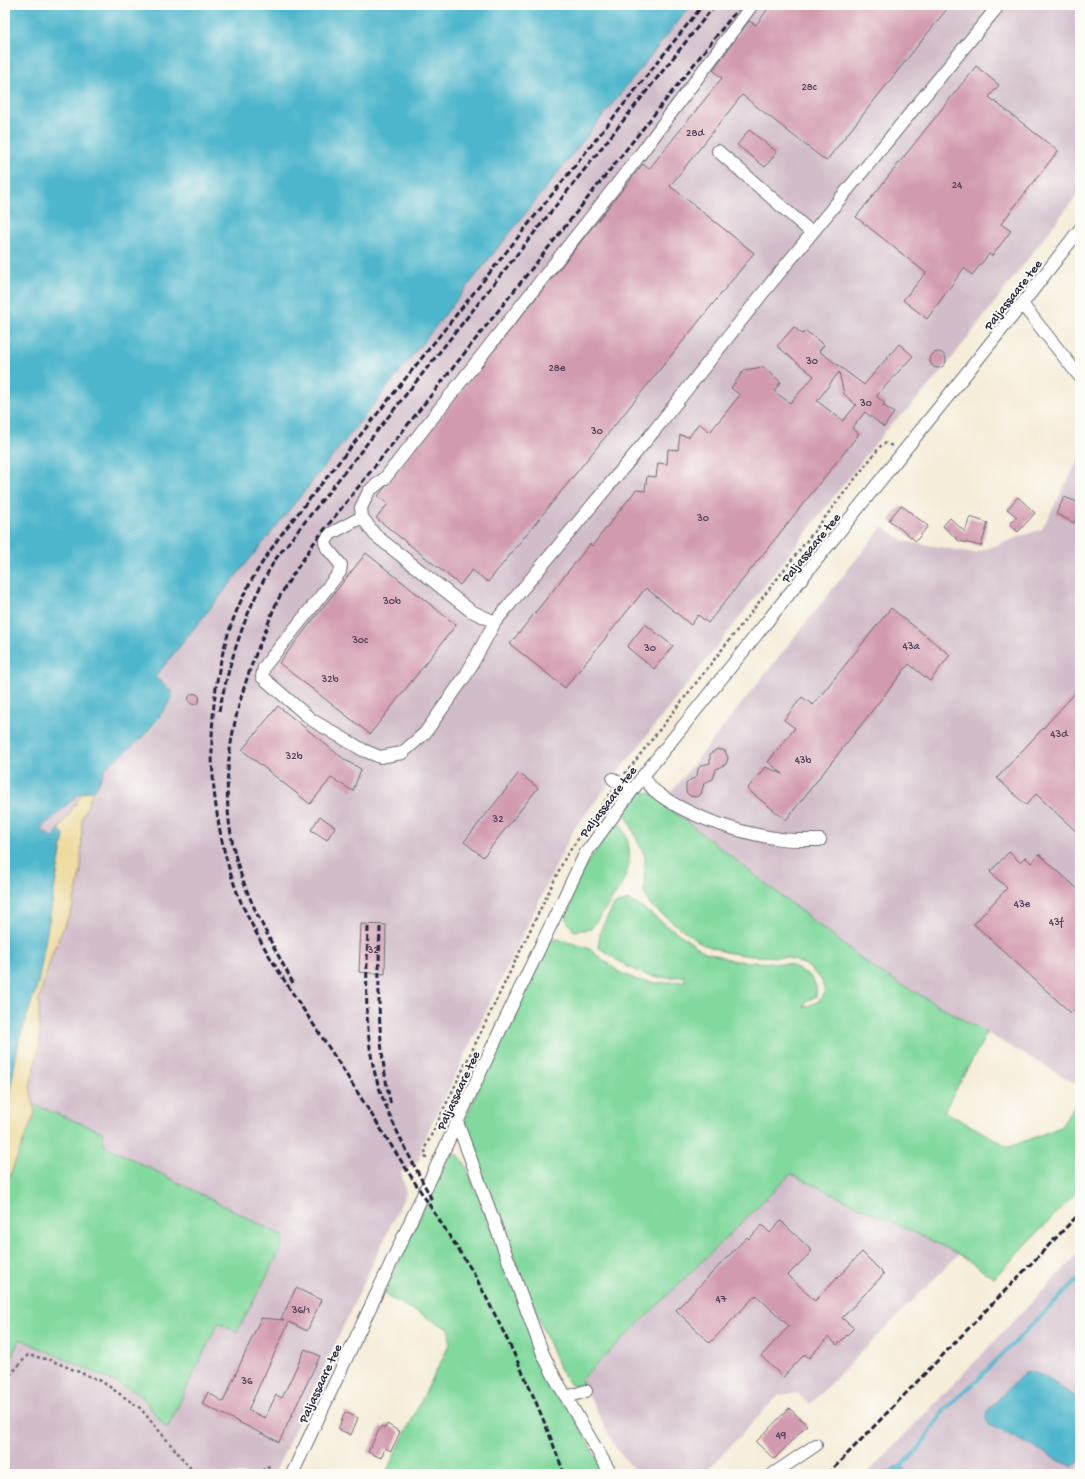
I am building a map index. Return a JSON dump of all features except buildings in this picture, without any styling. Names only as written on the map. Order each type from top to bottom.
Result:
[{"type":"street","points":[[495,622],[471,611],[376,535],[362,517],[361,508],[369,491],[390,472],[636,160],[752,5]]},
{"type":"street","points":[[362,517],[330,534],[325,542],[326,548],[342,565],[340,572],[264,667],[262,677],[312,720],[363,750],[380,757],[402,753],[425,733],[466,675],[495,622],[658,425],[812,233],[999,5]]},
{"type":"street","points":[[718,151],[812,233]]},
{"type":"street","name":"Paljassaare tee","points":[[292,1474],[457,1122],[585,854],[631,791],[1022,304],[1080,229]]},
{"type":"street","points":[[1022,304],[1080,377]]},
{"type":"street","points":[[643,776],[653,790],[676,806],[708,819],[774,839],[820,840]]},
{"type":"street","points":[[613,779],[631,791]]},
{"type":"street","points":[[457,1122],[543,1354],[555,1378],[611,1474]]},
{"type":"street","points":[[567,1397],[586,1391]]},
{"type":"street","points":[[773,1474],[816,1445]]},
{"type":"path","points":[[10,1375],[28,1355],[50,1360],[100,1381],[140,1408],[192,1470],[198,1474]]},
{"type":"path","points":[[257,1474],[272,1464]]},
{"type":"shaded area","points":[[691,5],[1080,5],[1080,191],[946,366],[912,405],[890,425],[574,829],[422,1144],[419,1161],[401,1172],[406,1193],[274,1474],[5,1474],[5,1370],[19,1339],[139,1393],[167,1429],[219,1323],[237,1331],[282,1247],[283,1236],[104,1145],[103,1132],[8,1094],[54,895],[64,834],[53,838],[40,829],[79,794],[95,789],[103,775],[105,768],[153,728],[163,714],[173,693],[154,678],[324,467]]},
{"type":"shaded area","points":[[1080,457],[1080,1086],[876,970],[662,804],[882,527],[905,541],[974,553],[1042,529]]},
{"type":"shaded area","points":[[791,1174],[959,1254],[810,1404],[797,1393],[779,1395],[704,1474],[638,1474],[617,1450],[581,1381]]},
{"type":"shaded area","points":[[1080,1252],[1080,1474],[867,1474]]},
{"type":"green space","points":[[642,792],[650,793],[876,970],[987,1033],[944,1111],[1009,1147],[1061,1127],[1080,1096],[1080,1189],[994,1278],[959,1254],[791,1174],[581,1380],[584,1386],[571,1385],[560,1370],[473,1159],[465,1127],[466,1117],[487,1068],[549,941],[557,939],[588,948],[619,972],[638,980],[656,983],[685,981],[684,976],[658,977],[638,972],[598,947],[601,929],[614,905],[628,900],[638,905],[703,951],[734,961],[789,964],[809,975],[816,986],[816,996],[806,1002],[804,1008],[819,1001],[825,991],[821,979],[806,965],[786,957],[750,956],[725,952],[702,944],[650,905],[644,893],[645,857],[628,819],[623,812],[636,794]]},
{"type":"green space","points":[[618,819],[626,836],[629,851],[629,865],[625,877],[618,890],[591,929],[574,931],[567,920],[566,910],[569,898],[584,869]]},
{"type":"green space","points":[[32,1104],[103,1132],[104,1145],[283,1236],[282,1247],[237,1332],[218,1323],[167,1429],[139,1393],[20,1339],[5,1370],[5,1187],[35,1113]]},
{"type":"green space","points":[[458,1155],[464,1162],[546,1364],[605,1474],[385,1474],[450,1343],[449,1329],[390,1298],[385,1292],[448,1156]]},
{"type":"sand","points":[[93,791],[82,819],[81,870],[73,907],[53,951],[39,999],[40,1046],[30,1086],[35,1113],[5,1187],[5,1104],[10,1090],[19,1040],[38,983],[64,834],[59,829],[83,792]]},
{"type":"water","points":[[5,5],[691,5],[155,677],[173,693],[153,726],[105,768],[103,775],[95,789],[79,794],[40,829],[53,838],[59,829],[64,834],[38,983],[19,1040],[10,1090],[5,1104]]},
{"type":"water","points":[[1032,1372],[1044,1376],[1080,1400],[1080,1461],[1072,1467],[988,1424],[986,1417],[987,1411],[1024,1373]]},
{"type":"water","points":[[897,1466],[905,1470],[908,1474],[884,1474]]},
{"type":"waterway","points":[[899,1468],[918,1450],[945,1409],[972,1385],[1080,1277]]},
{"type":"railway","points":[[564,1474],[555,1448],[522,1372],[473,1272],[286,983],[262,943],[241,902],[229,869],[215,797],[212,758],[213,720],[217,683],[224,648],[239,604],[261,564],[280,536],[703,5]]},
{"type":"railway","points":[[219,711],[229,670],[241,631],[266,575],[277,557],[715,5]]},
{"type":"railway","points":[[293,983],[264,929],[245,886],[232,841],[228,811],[227,781],[235,722],[252,663],[279,598],[313,544],[741,5]]},
{"type":"railway","points":[[368,927],[367,1011],[369,1044],[376,1078],[397,1132],[432,1200]]},
{"type":"railway","points":[[380,927],[379,994],[381,1039],[386,1083],[391,1105]]},
{"type":"railway","points":[[828,1474],[1080,1213]]}]
